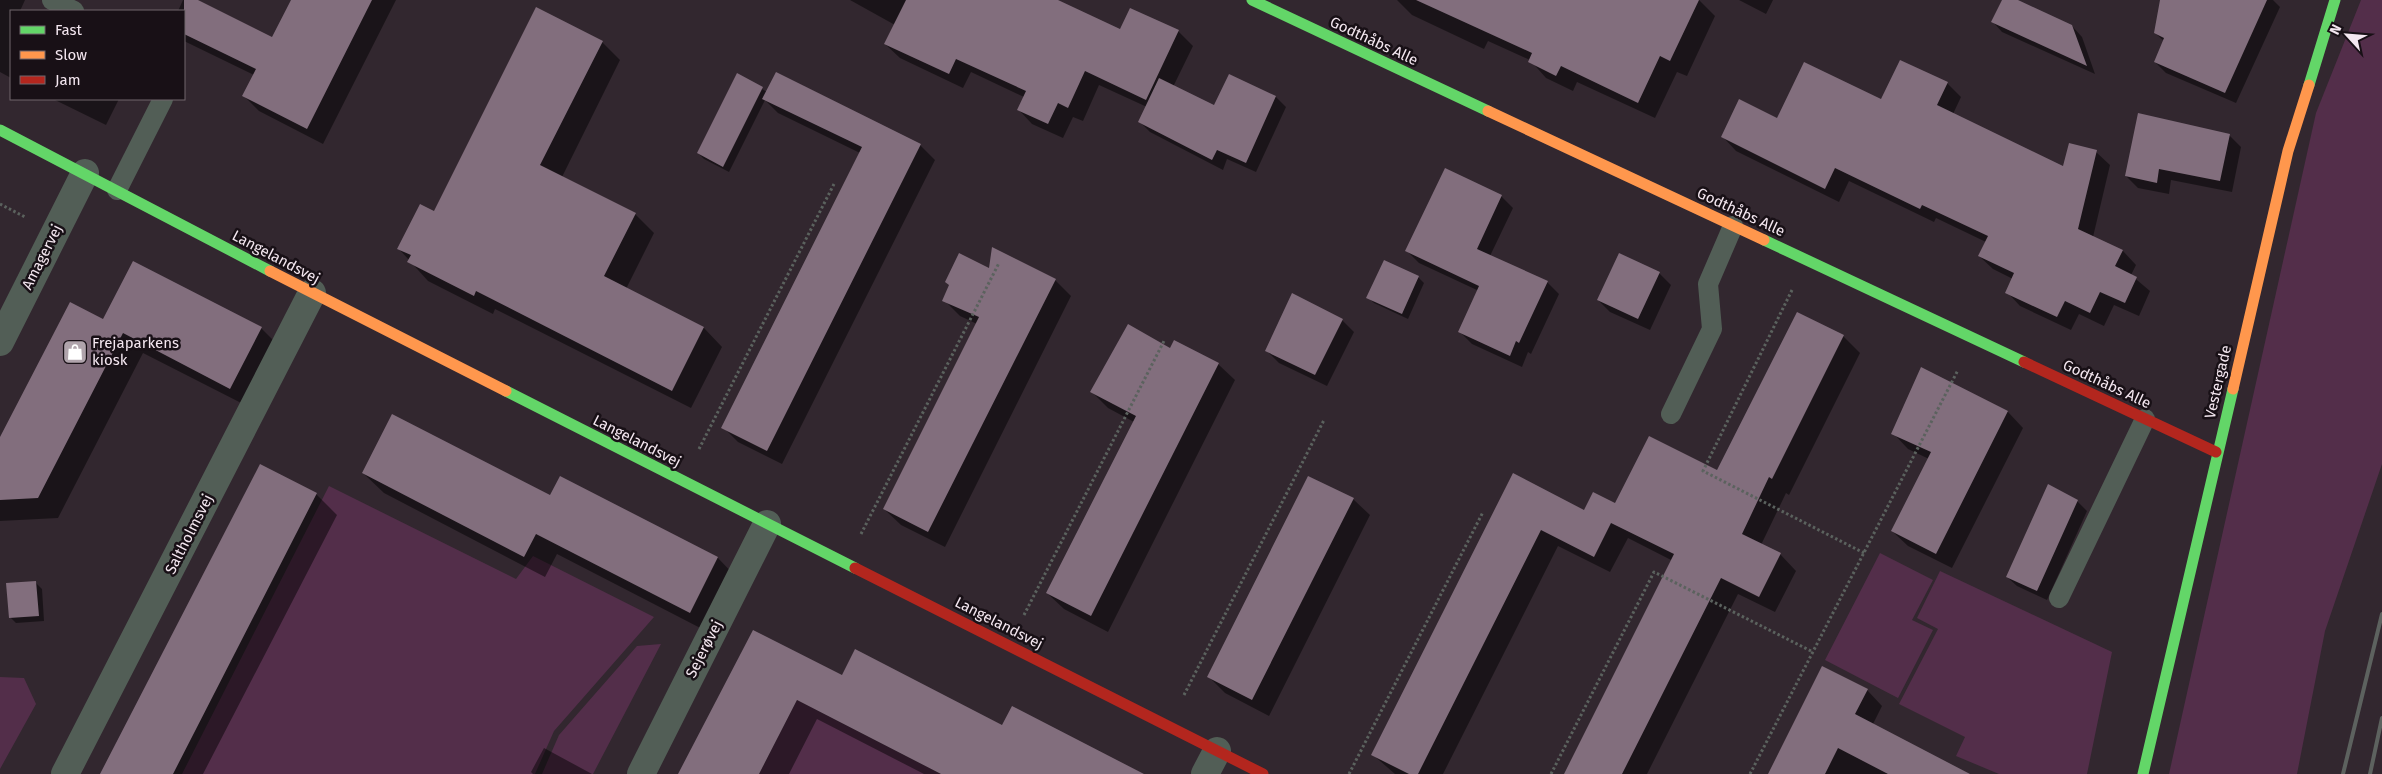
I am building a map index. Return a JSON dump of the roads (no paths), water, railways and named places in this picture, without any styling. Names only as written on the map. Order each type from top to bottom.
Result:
[{"type":"street","name":"Godthåbs Alle","points":[[1252,0],[2216,452]]},
{"type":"street","name":"Vestergade","points":[[2143,774],[2216,452],[2288,151],[2335,0]]},
{"type":"street","name":"Langelandsvej","points":[[0,130],[312,293],[1168,726],[1211,762],[1263,774]]},
{"type":"street","name":"Amagervej","points":[[0,342],[85,173]]},
{"type":"street","name":"Saltholmsvej","points":[[65,774],[312,293]]},
{"type":"street","name":"Sejerøvej","points":[[640,774],[767,524]]},
{"type":"lane","points":[[52,0],[72,10]]},
{"type":"lane","points":[[117,190],[162,100]]},
{"type":"lane","points":[[1671,414],[1712,330],[1708,284],[1733,226]]},
{"type":"lane","points":[[2059,598],[2145,419]]},
{"type":"railway","points":[[2343,774],[2382,614]]},
{"type":"railway","points":[[2370,774],[2382,718]]},
{"type":"place","name":"Frejaparkens kiosk","points":[[75,352]]}]
